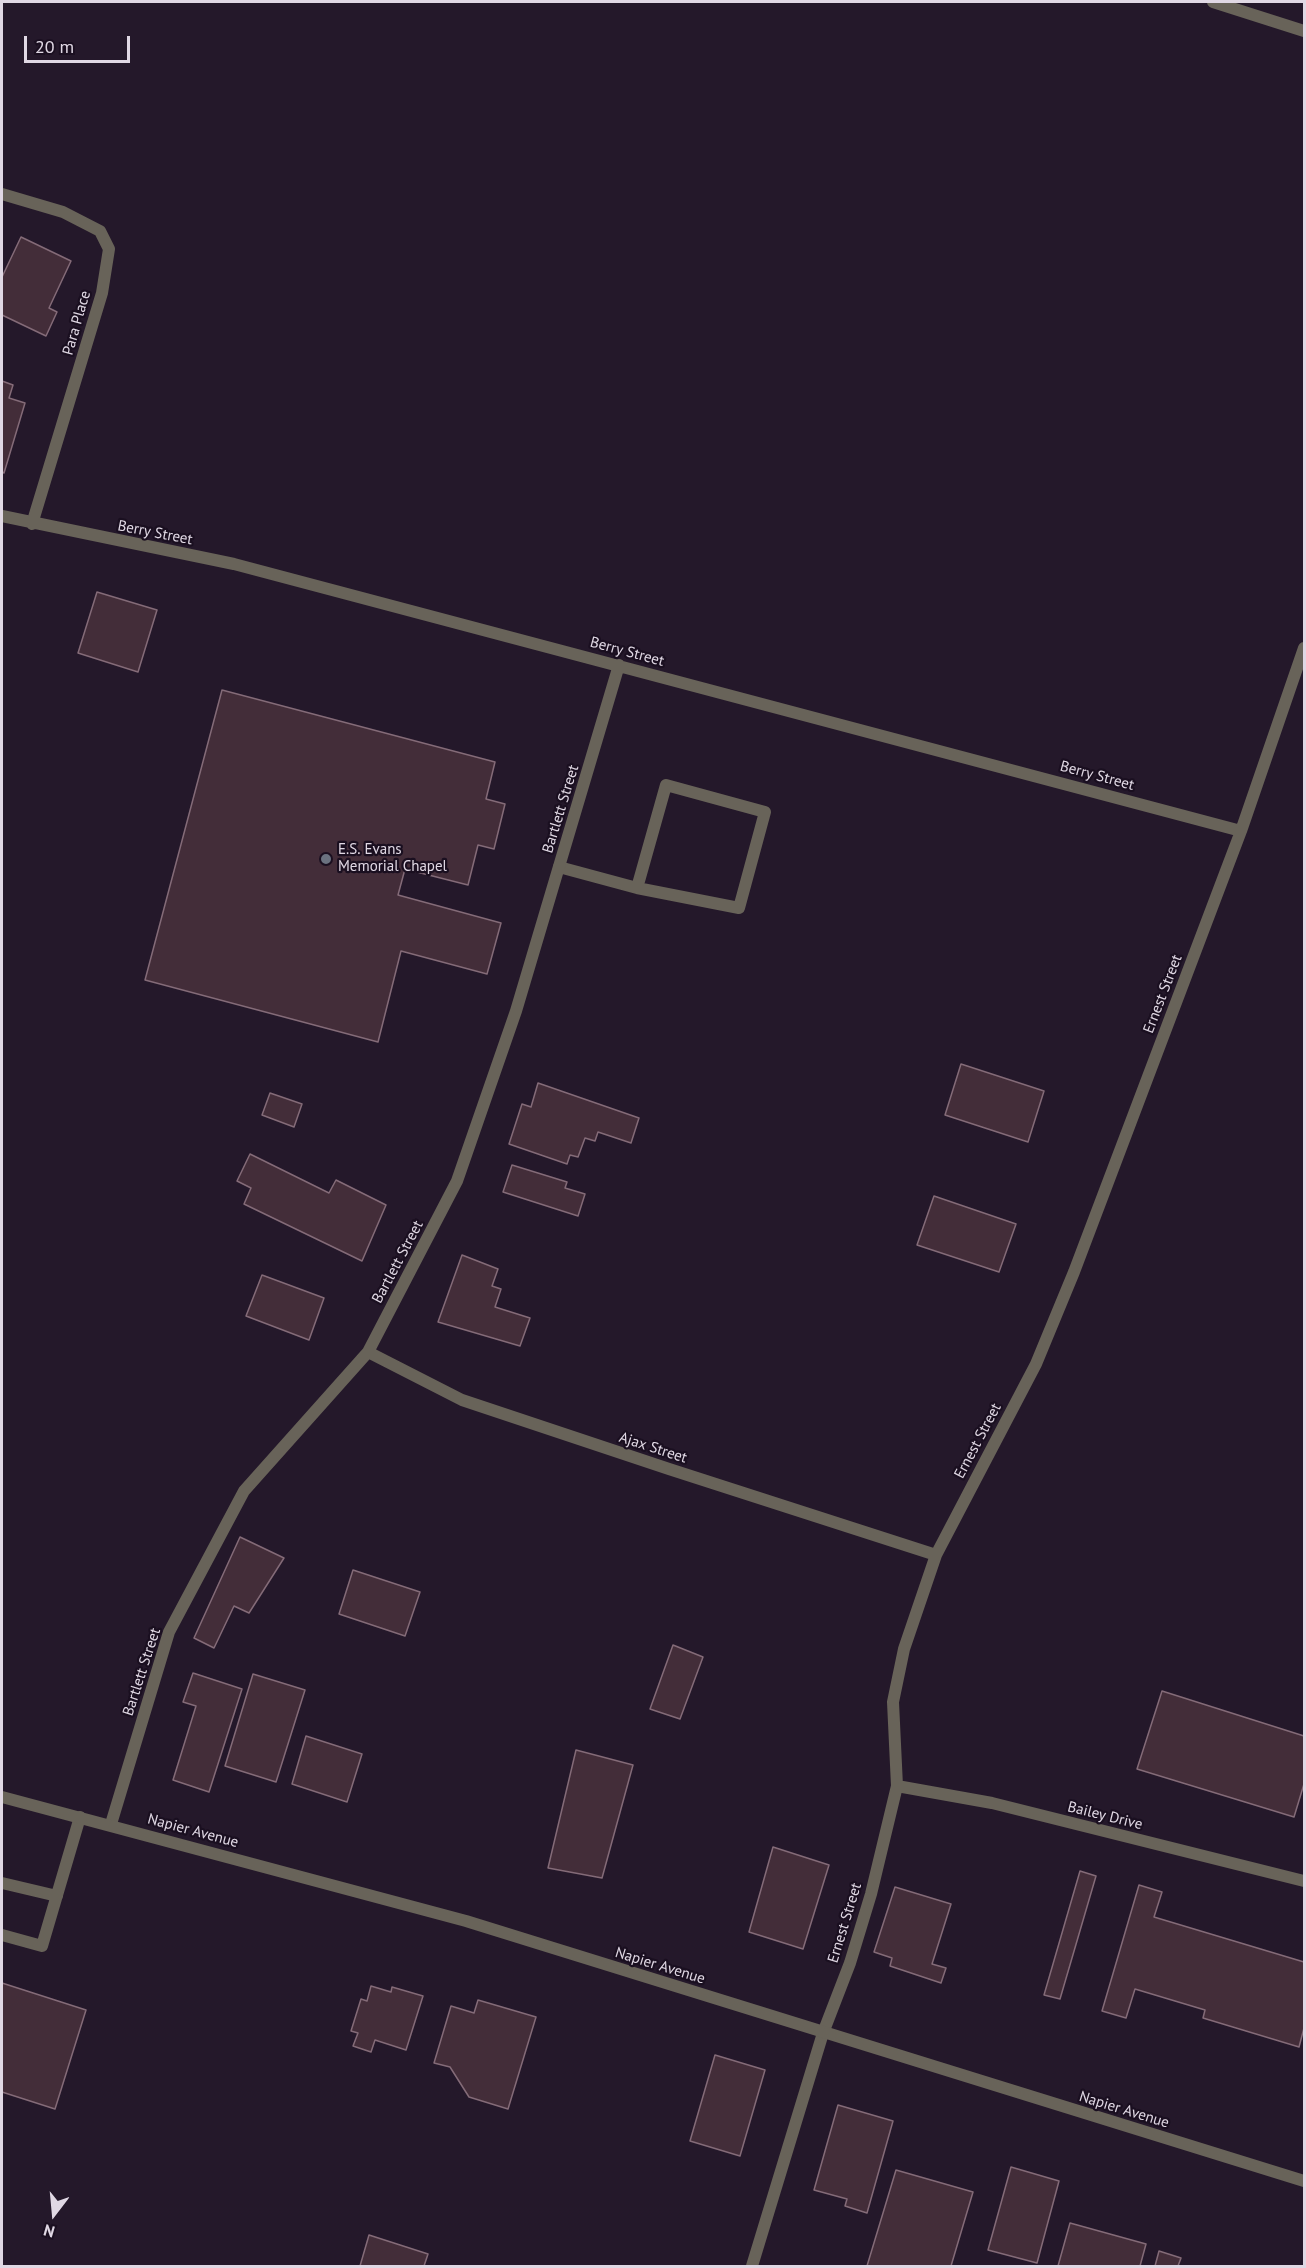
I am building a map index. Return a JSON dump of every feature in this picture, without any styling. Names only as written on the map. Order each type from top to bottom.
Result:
[{"type":"street","points":[[1213,2],[1305,31]]},
{"type":"street","name":"Para Place","points":[[2,194],[63,212],[100,231],[109,249],[102,293],[32,524]]},
{"type":"street","name":"Berry Street","points":[[2,516],[234,564],[1241,831]]},
{"type":"street","name":"Ernest Street","points":[[752,2266],[823,2033],[850,1962],[871,1894],[897,1786],[893,1702],[904,1649],[936,1555],[1036,1364],[1074,1272],[1241,831],[1305,648]]},
{"type":"street","name":"Bartlett Street","points":[[111,1824],[169,1632],[244,1491],[368,1352],[457,1181],[516,1011],[619,665]]},
{"type":"street","points":[[559,867],[637,888],[739,908],[765,812],[666,785],[637,888]]},
{"type":"street","name":"Ajax Street","points":[[368,1352],[462,1400],[936,1555]]},
{"type":"street","name":"Bailey Drive","points":[[897,1786],[992,1803],[1305,1881]]},
{"type":"street","name":"Napier Avenue","points":[[2,1797],[111,1824],[466,1921],[1305,2181]]},
{"type":"street","points":[[2,1935],[42,1946],[80,1817]]},
{"type":"street","points":[[2,1883],[57,1896]]},
{"type":"building","points":[[21,237],[71,261],[49,308],[57,312],[46,336],[2,315],[2,277]]},
{"type":"building","points":[[2,381],[13,385],[9,398],[25,403],[4,473],[2,472]]},
{"type":"building","points":[[97,592],[157,610],[138,672],[78,653]]},
{"type":"building","name":"E.S. Evans Memorial Chapel","points":[[222,690],[495,762],[486,799],[505,804],[494,849],[478,845],[468,885],[405,869],[398,895],[501,923],[487,974],[401,951],[378,1042],[145,980]]},
{"type":"building","points":[[961,1064],[1044,1091],[1028,1142],[945,1115]]},
{"type":"building","points":[[538,1083],[639,1118],[631,1143],[598,1132],[595,1141],[585,1138],[578,1157],[570,1155],[567,1164],[509,1144],[522,1104],[531,1107]]},
{"type":"building","points":[[270,1093],[302,1104],[294,1127],[262,1115]]},
{"type":"building","points":[[250,1154],[329,1193],[336,1180],[386,1205],[362,1261],[244,1204],[251,1188],[237,1181]]},
{"type":"building","points":[[512,1165],[567,1182],[565,1188],[585,1194],[578,1216],[503,1192]]},
{"type":"building","points":[[934,1196],[1016,1224],[999,1272],[917,1245]]},
{"type":"building","points":[[462,1255],[498,1269],[492,1286],[501,1289],[495,1307],[530,1318],[520,1346],[438,1322]]},
{"type":"building","points":[[262,1275],[324,1298],[309,1340],[246,1316]]},
{"type":"building","points":[[240,1537],[284,1558],[249,1613],[234,1606],[214,1648],[194,1638]]},
{"type":"building","points":[[353,1570],[420,1592],[405,1636],[339,1614]]},
{"type":"building","points":[[673,1645],[703,1657],[680,1719],[650,1709]]},
{"type":"building","points":[[193,1673],[242,1689],[209,1792],[173,1780],[196,1706],[183,1702]]},
{"type":"building","points":[[253,1674],[305,1690],[276,1782],[225,1766]]},
{"type":"building","points":[[1162,1691],[1304,1736],[1304,1784],[1294,1817],[1137,1769]]},
{"type":"building","points":[[306,1736],[362,1754],[347,1802],[292,1784]]},
{"type":"building","points":[[576,1750],[633,1765],[602,1878],[548,1868]]},
{"type":"building","points":[[773,1847],[829,1865],[803,1949],[749,1932]]},
{"type":"building","points":[[1080,1871],[1096,1876],[1060,1999],[1044,1995]]},
{"type":"building","points":[[1139,1885],[1162,1892],[1154,1917],[1304,1962],[1304,2028],[1299,2047],[1203,2018],[1205,2010],[1135,1989],[1126,2018],[1102,2011]]},
{"type":"building","points":[[895,1887],[951,1904],[932,1964],[946,1968],[941,1983],[890,1966],[892,1958],[874,1952]]},
{"type":"building","points":[[2,1983],[86,2010],[55,2109],[2,2092]]},
{"type":"building","points":[[371,1986],[391,1992],[392,1987],[423,1996],[406,2050],[375,2040],[371,2052],[353,2046],[358,2033],[351,2031],[361,1999],[367,2001]]},
{"type":"building","points":[[478,2000],[536,2017],[508,2109],[469,2097],[450,2067],[434,2063],[451,2006],[474,2013]]},
{"type":"building","points":[[715,2055],[765,2070],[740,2156],[690,2141]]},
{"type":"building","points":[[838,2105],[893,2121],[867,2213],[845,2206],[847,2199],[814,2190]]},
{"type":"building","points":[[1011,2167],[1059,2181],[1037,2263],[988,2250]]},
{"type":"building","points":[[896,2170],[973,2192],[951,2266],[867,2266]]},
{"type":"building","points":[[1070,2223],[1146,2244],[1140,2266],[1058,2266]]},
{"type":"building","points":[[369,2235],[428,2254],[424,2266],[360,2266]]},
{"type":"building","points":[[1159,2251],[1181,2258],[1178,2266],[1155,2266]]},
{"type":"place","name":"E.S. Evans Memorial Chapel","points":[[326,859]]}]
